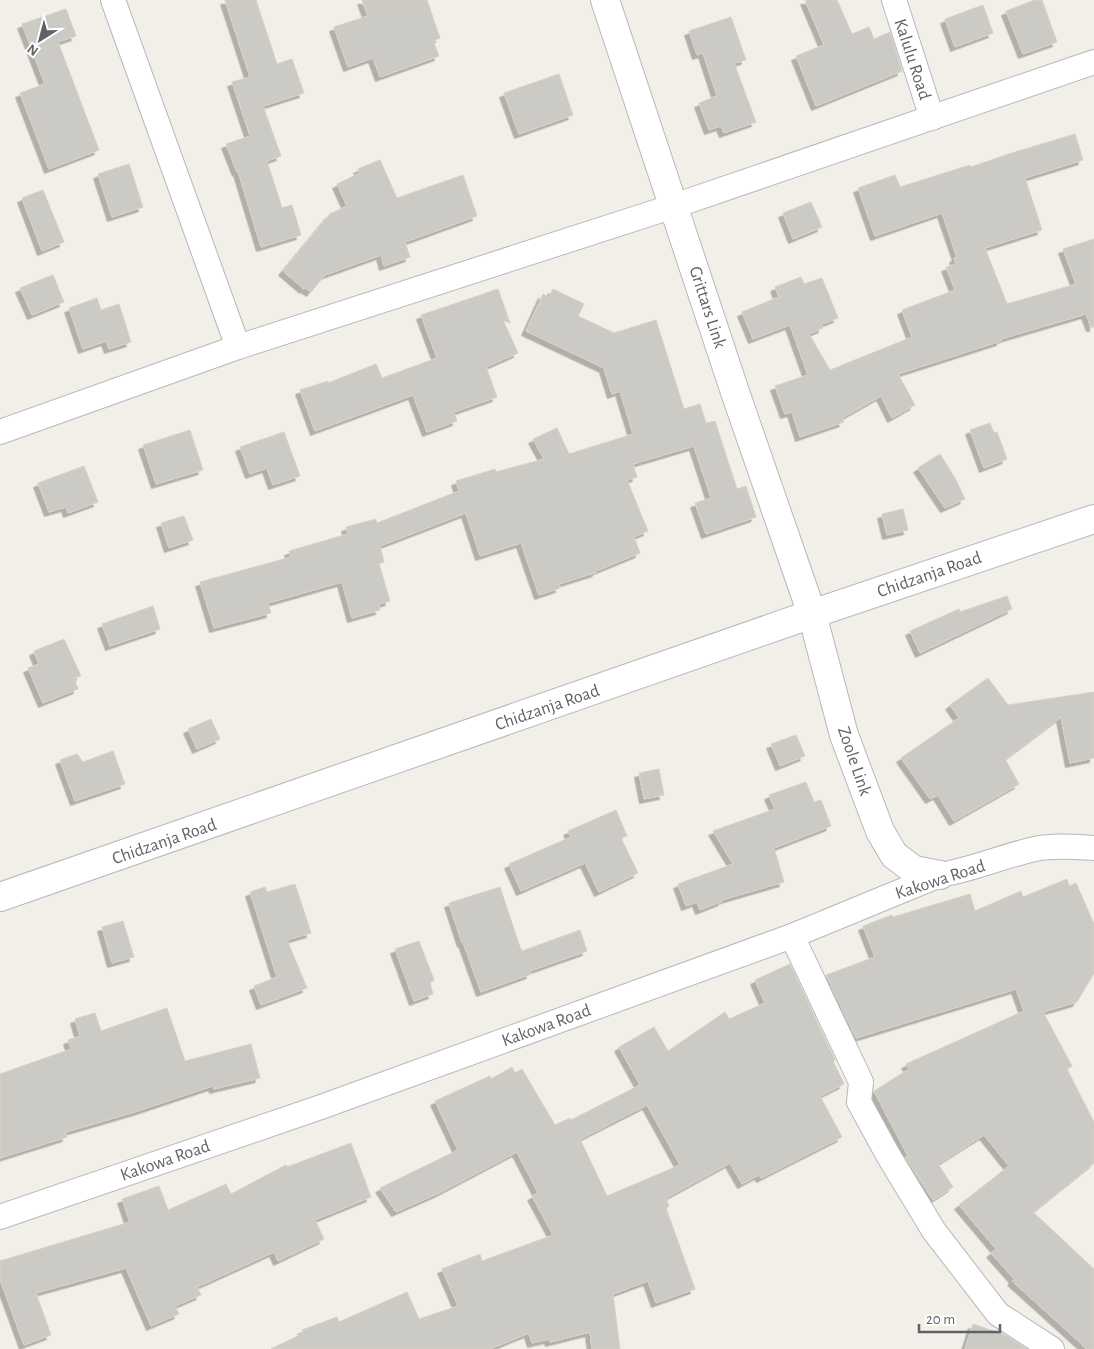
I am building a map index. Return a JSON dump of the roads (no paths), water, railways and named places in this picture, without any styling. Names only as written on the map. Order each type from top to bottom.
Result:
[{"type":"street","points":[[113,0],[238,347]]},
{"type":"street","name":"Grittars Link","points":[[605,0],[736,395],[812,614]]},
{"type":"street","name":"Kalulu Road","points":[[894,0],[932,118]]},
{"type":"street","points":[[0,432],[238,347],[674,206],[1094,62]]},
{"type":"street","name":"Chidzanja Road","points":[[0,897],[812,614],[1094,519]]},
{"type":"street","name":"Zoole Link","points":[[812,614],[844,735],[880,831],[894,855],[914,870],[940,875]]},
{"type":"street","name":"Kakowa Road","points":[[0,1217],[320,1107],[792,936],[940,875],[964,871],[1036,849],[1094,848]]},
{"type":"street","points":[[792,936],[861,1082],[859,1102],[888,1155],[934,1231],[998,1314],[1052,1349]]}]
